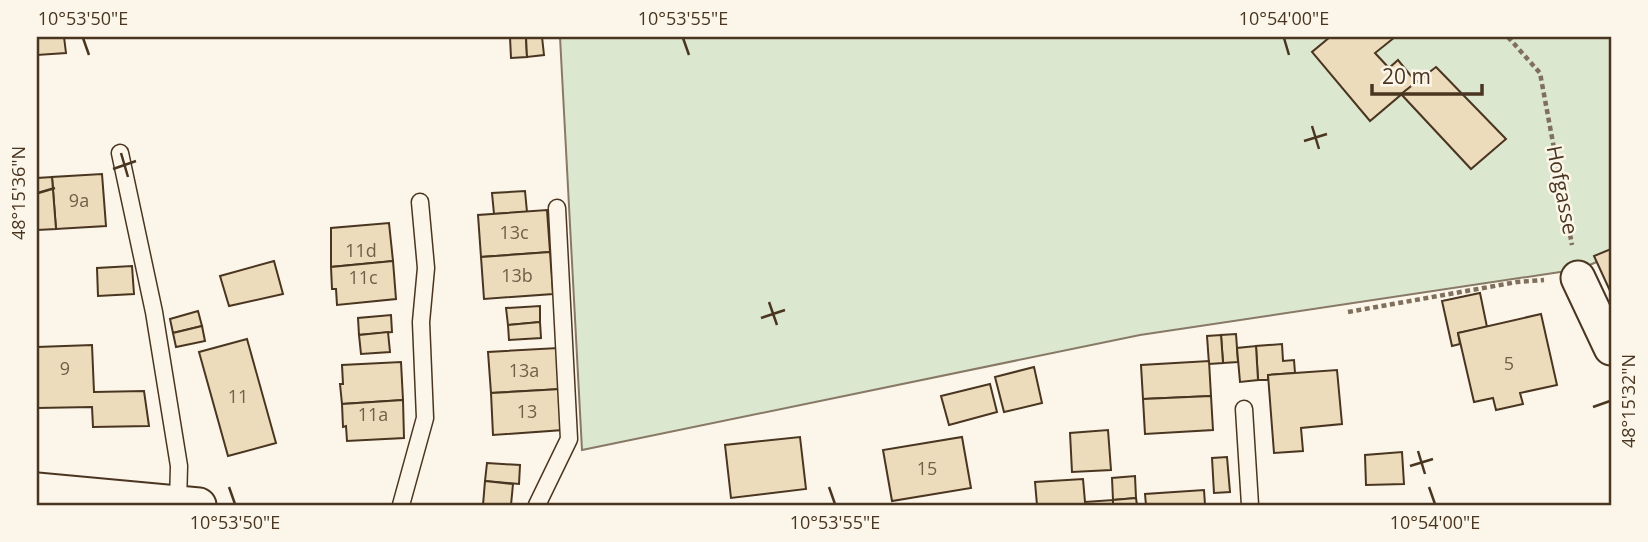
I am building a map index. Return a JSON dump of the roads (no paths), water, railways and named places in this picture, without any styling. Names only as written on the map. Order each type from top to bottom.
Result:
[{"type":"street","points":[[1578,278],[1611,348]]},
{"type":"street","points":[[37,490],[189,504]]},
{"type":"lane","points":[[120,153],[154,312],[179,466],[189,504]]},
{"type":"lane","points":[[401,505],[425,418],[421,322],[426,268],[420,202]]},
{"type":"lane","points":[[537,505],[569,439],[557,208]]},
{"type":"lane","points":[[1244,410],[1250,505]]}]
